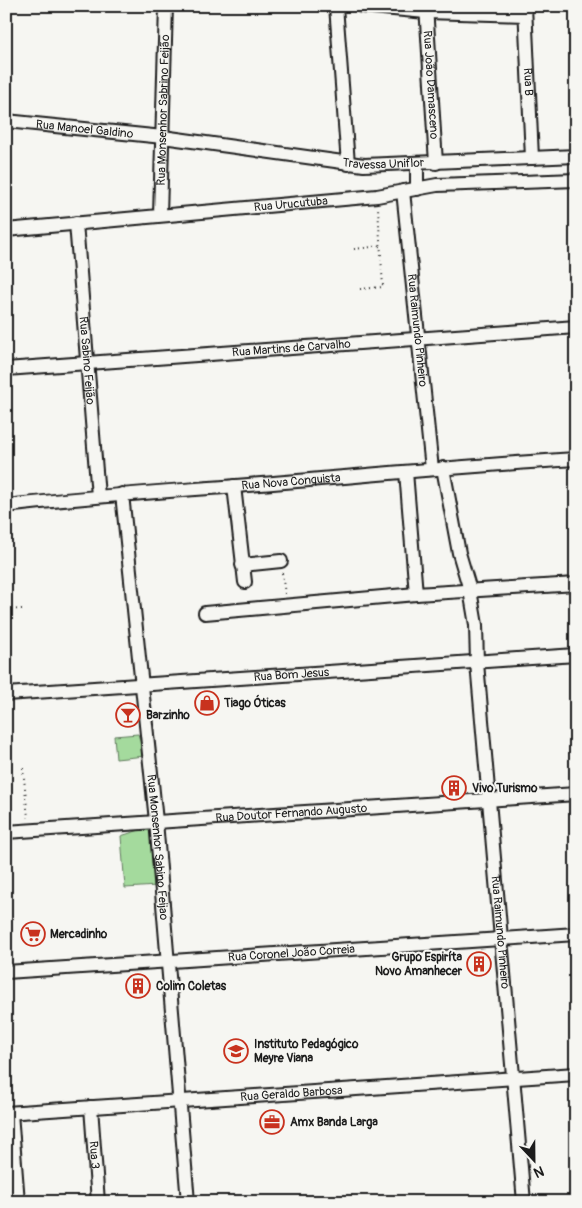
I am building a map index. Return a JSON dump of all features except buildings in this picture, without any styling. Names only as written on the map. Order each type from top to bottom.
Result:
[{"type":"street","name":"Rua Monsenhor Sabrino Feijão","points":[[160,215],[166,6]]},
{"type":"street","name":"Travessa Uniflor","points":[[336,6],[348,164],[436,163],[576,156]]},
{"type":"street","points":[[361,6],[525,11]]},
{"type":"street","name":"Rua João Damasceno","points":[[426,9],[436,163]]},
{"type":"street","name":"Rua B","points":[[525,11],[532,158]]},
{"type":"street","name":"Rua Manoel Galdino","points":[[6,121],[163,137],[348,164]]},
{"type":"street","points":[[417,163],[417,189]]},
{"type":"street","name":"Rua Urucutuba","points":[[6,230],[377,196],[437,185],[576,180]]},
{"type":"street","name":"Rua Raimundo Pinheiro","points":[[403,191],[419,339],[437,468],[470,590],[476,625],[512,1078],[524,1202]]},
{"type":"street","name":"Rua Sabino Feijão","points":[[76,223],[98,496]]},
{"type":"street","name":"Rua Martins de Carvalho","points":[[6,369],[576,327]]},
{"type":"street","name":"Rua Nova Conquista","points":[[6,506],[98,496],[437,468],[576,460]]},
{"type":"street","points":[[406,472],[416,594]]},
{"type":"street","points":[[234,486],[245,582]]},
{"type":"street","name":"Rua Monsenhor Sabino Feijao","points":[[122,494],[156,821],[188,1202]]},
{"type":"street","points":[[242,564],[281,561]]},
{"type":"street","points":[[205,613],[416,594],[576,584]]},
{"type":"street","name":"Rua Bom Jesus","points":[[6,694],[576,656]]},
{"type":"street","name":"Rua Doutor Fernando Augusto","points":[[6,832],[576,794]]},
{"type":"street","name":"Rua Coronel João Correia","points":[[6,972],[576,934]]},
{"type":"street","name":"Rua Geraldo Barbosa","points":[[9,1113],[576,1074]]},
{"type":"street","name":"Rua 3","points":[[91,1108],[98,1202]]},
{"type":"street","points":[[9,1113],[18,1202]]},
{"type":"path","points":[[360,289],[383,287],[377,196]]},
{"type":"path","points":[[354,249],[381,246]]},
{"type":"path","points":[[281,561],[286,606]]},
{"type":"path","points":[[6,610],[22,609]]},
{"type":"path","points":[[24,768],[29,830]]},
{"type":"green space","points":[[138,734],[145,756],[116,759],[114,736]]},
{"type":"green space","points":[[152,826],[157,886],[125,888],[121,836]]},
{"type":"place","name":"Tiago Óticas","points":[[207,703]]},
{"type":"place","name":"Barzinho","points":[[128,715]]},
{"type":"place","name":"Vivo Turismo","points":[[454,788]]},
{"type":"place","name":"Mercadinho","points":[[33,934]]},
{"type":"place","name":"Grupo Espiríta Novo Amanhecer","points":[[479,964]]},
{"type":"place","name":"Colim Coletas","points":[[138,986]]},
{"type":"place","name":"Instituto Pedagógico Meyre Viana","points":[[236,1051]]},
{"type":"place","name":"Amx Banda Larga","points":[[272,1122]]}]
